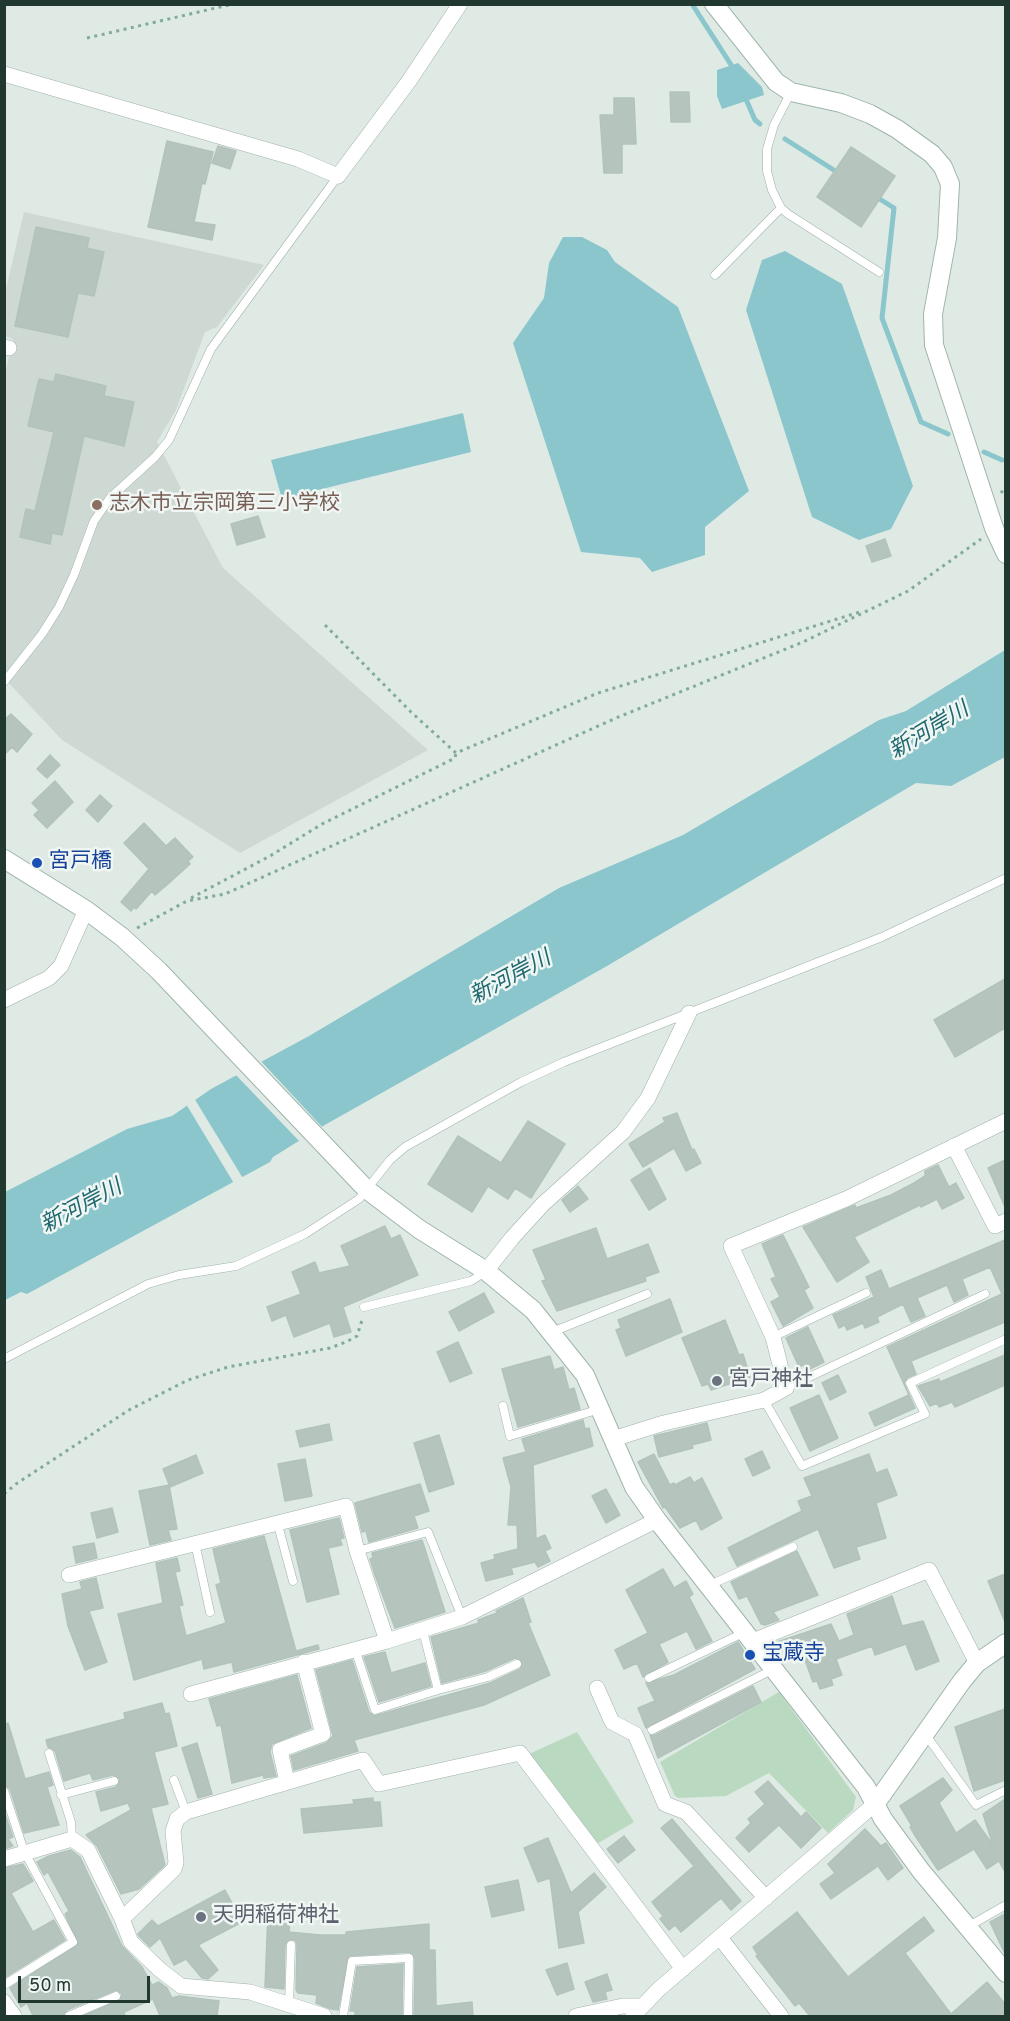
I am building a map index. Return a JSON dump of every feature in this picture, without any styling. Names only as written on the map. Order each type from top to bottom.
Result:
[{"type":"street","points":[[4,74],[286,155],[338,176],[409,81],[460,4]]},
{"type":"street","points":[[714,4],[776,82],[791,92],[841,103],[870,114],[897,129],[932,154],[943,167],[950,184],[947,238],[932,329],[941,369],[1005,554]]},
{"type":"street","points":[[4,859],[86,910],[122,937],[366,1189],[419,1229],[486,1271],[525,1303],[552,1332],[585,1375],[602,1408],[634,1487],[657,1520],[775,1668],[876,1803],[882,1819],[1005,1973]]},
{"type":"street","points":[[4,1000],[50,978],[61,966],[86,910]]},
{"type":"street","points":[[486,1271],[543,1204],[623,1132],[648,1098],[689,1013]]},
{"type":"street","points":[[613,1439],[664,1423],[764,1400],[786,1388],[773,1337],[731,1246],[846,1199],[1005,1121]]},
{"type":"street","points":[[954,1146],[995,1226],[1005,1221]]},
{"type":"street","points":[[69,1575],[195,1542],[278,1525],[346,1506],[357,1551],[387,1641]]},
{"type":"street","points":[[191,1694],[423,1631],[462,1617],[657,1520]]},
{"type":"street","points":[[750,1636],[929,1570],[977,1663]]},
{"type":"street","points":[[576,2016],[622,2006],[637,2011],[683,1969],[721,1939],[876,1803],[962,1681],[977,1663],[1005,1643]]},
{"type":"street","points":[[287,1782],[280,1750],[323,1734],[304,1662]]},
{"type":"street","points":[[597,1689],[612,1722],[635,1734],[665,1804],[686,1812],[766,1898]]},
{"type":"street","points":[[122,1918],[174,1869],[176,1863],[173,1831],[177,1820],[186,1812],[363,1760],[379,1784],[520,1753],[683,1969]]},
{"type":"street","points":[[4,1859],[24,1851],[72,1839],[88,1850],[122,1918],[131,1942],[159,1970],[181,1986],[250,1992],[324,2016]]},
{"type":"street","points":[[721,1939],[781,2016]]},
{"type":"street","points":[[4,2002],[14,2016]]},
{"type":"lane","points":[[791,92],[774,125],[767,149],[767,171],[781,208],[879,272]]},
{"type":"lane","points":[[4,682],[42,634],[59,608],[94,521],[110,498],[155,457],[169,440],[211,349],[338,176]]},
{"type":"lane","points":[[715,275],[781,208]]},
{"type":"lane","points":[[4,1359],[148,1284],[179,1275],[236,1266],[270,1252],[343,1212],[359,1199],[390,1160],[405,1147],[465,1112],[564,1062],[882,937],[1005,878]]},
{"type":"lane","points":[[364,1307],[471,1281],[486,1271]]},
{"type":"lane","points":[[773,1337],[866,1293]]},
{"type":"lane","points":[[552,1332],[647,1294]]},
{"type":"lane","points":[[786,1388],[985,1294]]},
{"type":"lane","points":[[764,1400],[802,1466],[925,1414],[910,1383],[1005,1339]]},
{"type":"lane","points":[[503,1406],[510,1436],[602,1408]]},
{"type":"lane","points":[[278,1525],[293,1581]]},
{"type":"lane","points":[[357,1551],[428,1532],[462,1617]]},
{"type":"lane","points":[[195,1542],[210,1612]]},
{"type":"lane","points":[[710,1585],[793,1547]]},
{"type":"lane","points":[[423,1631],[438,1690]]},
{"type":"lane","points":[[649,1678],[750,1636]]},
{"type":"lane","points":[[355,1649],[375,1710],[488,1677],[517,1664]]},
{"type":"lane","points":[[652,1730],[775,1668]]},
{"type":"lane","points":[[926,1735],[976,1805],[1005,1790]]},
{"type":"lane","points":[[49,1753],[71,1822],[72,1839]]},
{"type":"lane","points":[[174,1780],[186,1812]]},
{"type":"lane","points":[[62,1795],[114,1781]]},
{"type":"lane","points":[[4,1791],[24,1851],[73,1942],[4,1985]]},
{"type":"lane","points":[[968,1927],[1005,1905]]},
{"type":"lane","points":[[289,2005],[291,1945]]},
{"type":"lane","points":[[343,2016],[352,1961],[409,1958],[408,2016]]},
{"type":"lane","points":[[69,2016],[116,1996]]},
{"type":"path","points":[[87,38],[233,4]]},
{"type":"path","points":[[187,901],[225,894],[616,718],[803,642],[908,591],[996,533]]},
{"type":"path","points":[[122,937],[270,856],[322,824],[455,758],[456,753],[598,693],[873,608]]},
{"type":"path","points":[[325,625],[411,712],[456,753]]},
{"type":"path","points":[[4,1494],[25,1477],[120,1416],[188,1380],[228,1367],[330,1348],[346,1342],[357,1336],[363,1323],[364,1307]]},
{"type":"shaded area","name":"志木市立宗岡第三小学校","points":[[24,212],[264,265],[217,327],[205,332],[176,410],[157,442],[223,568],[428,750],[240,853],[62,740],[5,679],[4,378],[13,339],[5,336],[4,297]]},
{"type":"green space","points":[[779,1692],[856,1797],[853,1810],[828,1833],[769,1773],[726,1796],[679,1798],[675,1796],[660,1762]]},
{"type":"green space","points":[[577,1732],[634,1822],[595,1845],[527,1755]]},
{"type":"water","points":[[738,63],[762,87],[764,95],[722,109],[717,96],[717,70]]},
{"type":"water","points":[[563,237],[582,237],[607,250],[615,262],[678,307],[749,491],[705,527],[705,555],[652,572],[640,558],[581,552],[513,343],[544,298],[549,263]]},
{"type":"water","points":[[785,251],[842,284],[913,486],[891,529],[859,540],[812,517],[746,310],[762,260]]},
{"type":"water","points":[[463,413],[471,452],[282,499],[271,460]]},
{"type":"water","name":"新河岸川","points":[[1005,650],[1005,757],[951,786],[916,783],[607,966],[323,1126],[273,1157],[270,1162],[27,1294],[21,1292],[5,1300],[5,1192],[127,1129],[172,1116],[211,1089],[309,1036],[559,888],[683,835],[879,720],[906,711]]},
{"type":"pier","points":[[259,1059],[324,1129],[301,1143],[234,1073]]},
{"type":"pier","points":[[194,1098],[244,1180],[235,1185],[186,1104]]},
{"type":"building","points":[[670,92],[689,92],[690,122],[671,122]]},
{"type":"building","points":[[614,98],[634,98],[636,144],[622,144],[622,173],[604,173],[600,115],[614,115]]},
{"type":"building","points":[[167,141],[213,152],[205,184],[202,183],[194,222],[215,225],[212,240],[148,227]]},
{"type":"building","points":[[218,146],[236,151],[230,169],[212,163]]},
{"type":"building","points":[[851,147],[895,176],[861,227],[817,197]]},
{"type":"building","points":[[36,227],[89,238],[87,248],[104,252],[94,296],[78,293],[68,337],[15,326]]},
{"type":"building","points":[[56,374],[106,386],[104,396],[134,402],[124,446],[84,436],[62,535],[52,533],[50,544],[20,537],[26,509],[35,511],[54,432],[28,426],[39,379],[54,382]]},
{"type":"building","points":[[258,516],[265,537],[237,545],[231,524]]},
{"type":"building","points":[[885,539],[891,556],[872,562],[866,546]]},
{"type":"building","points":[[11,714],[32,734],[17,752],[12,747],[4,755],[4,720]]},
{"type":"building","points":[[50,755],[60,765],[47,778],[37,769]]},
{"type":"building","points":[[55,781],[73,802],[47,828],[34,815],[39,810],[32,803]]},
{"type":"building","points":[[100,795],[112,806],[98,822],[86,810]]},
{"type":"building","points":[[144,823],[166,846],[175,838],[193,857],[188,861],[190,864],[168,884],[155,895],[152,891],[136,909],[134,907],[131,911],[121,902],[149,869],[124,843]]},
{"type":"building","points":[[1005,979],[1005,1028],[955,1057],[934,1020]]},
{"type":"building","points":[[677,1113],[692,1150],[694,1149],[701,1163],[686,1171],[674,1148],[643,1167],[629,1144],[665,1122],[663,1118]]},
{"type":"building","points":[[528,1121],[565,1144],[531,1198],[515,1188],[508,1199],[488,1186],[472,1212],[428,1184],[458,1136],[501,1163]]},
{"type":"building","points":[[1005,1160],[1005,1207],[988,1168]]},
{"type":"building","points":[[938,1165],[949,1187],[956,1183],[964,1198],[942,1209],[937,1199],[921,1207],[920,1205],[854,1237],[869,1262],[837,1282],[803,1227],[855,1205],[856,1208],[891,1195],[925,1176],[925,1171]]},
{"type":"building","points":[[650,1168],[666,1199],[649,1210],[631,1180]]},
{"type":"building","points":[[578,1186],[588,1199],[570,1212],[562,1200]]},
{"type":"building","points":[[385,1226],[391,1239],[400,1235],[418,1275],[343,1307],[351,1332],[334,1337],[330,1323],[294,1337],[286,1315],[272,1321],[267,1307],[301,1294],[292,1272],[315,1262],[319,1273],[350,1266],[341,1246]]},
{"type":"building","points":[[596,1228],[607,1259],[648,1244],[659,1272],[645,1277],[646,1281],[557,1311],[542,1281],[546,1280],[533,1250]]},
{"type":"building","points":[[783,1235],[809,1287],[804,1290],[813,1308],[783,1326],[771,1302],[780,1297],[771,1279],[776,1277],[762,1244]]},
{"type":"building","points":[[1005,1240],[1005,1322],[911,1361],[916,1374],[907,1378],[904,1383],[915,1408],[875,1426],[869,1413],[909,1395],[887,1347],[1002,1294],[990,1267],[962,1279],[968,1295],[954,1302],[947,1285],[917,1298],[925,1316],[911,1322],[903,1304],[877,1317],[879,1322],[865,1328],[863,1323],[847,1330],[845,1325],[839,1328],[833,1315],[874,1297],[866,1277],[881,1270],[889,1289]]},
{"type":"building","points":[[484,1293],[494,1312],[459,1331],[449,1312]]},
{"type":"building","points":[[670,1299],[682,1332],[626,1356],[616,1330],[621,1328],[618,1320]]},
{"type":"building","points":[[725,1320],[739,1355],[743,1354],[750,1377],[711,1390],[708,1384],[702,1386],[682,1338]]},
{"type":"building","points":[[808,1327],[824,1362],[806,1371],[803,1365],[799,1367],[786,1338]]},
{"type":"building","points":[[458,1342],[472,1373],[450,1382],[437,1352]]},
{"type":"building","points":[[1005,1355],[1005,1385],[955,1407],[952,1402],[939,1407],[937,1403],[930,1406],[918,1386],[939,1379],[940,1382]]},
{"type":"building","points":[[550,1356],[554,1370],[563,1367],[569,1390],[574,1388],[580,1409],[518,1427],[502,1369]]},
{"type":"building","points":[[838,1375],[846,1392],[830,1400],[822,1383]]},
{"type":"building","points":[[819,1395],[838,1438],[810,1451],[790,1408]]},
{"type":"building","points":[[583,1420],[585,1429],[589,1428],[593,1446],[533,1465],[536,1539],[545,1535],[551,1548],[545,1551],[550,1561],[538,1567],[535,1562],[511,1568],[513,1574],[486,1581],[481,1563],[495,1559],[494,1555],[518,1549],[517,1525],[508,1525],[511,1487],[503,1458],[526,1452],[522,1439]]},
{"type":"building","points":[[707,1423],[711,1440],[692,1445],[693,1448],[659,1457],[654,1436]]},
{"type":"building","points":[[329,1424],[332,1440],[300,1447],[296,1431]]},
{"type":"building","points":[[439,1435],[454,1484],[429,1492],[414,1443]]},
{"type":"building","points":[[762,1451],[770,1468],[753,1476],[745,1459]]},
{"type":"building","points":[[654,1454],[670,1485],[674,1483],[675,1485],[690,1477],[694,1483],[702,1478],[722,1518],[701,1530],[696,1520],[680,1528],[665,1507],[663,1508],[638,1462]]},
{"type":"building","points":[[869,1454],[876,1473],[887,1469],[897,1495],[876,1503],[886,1538],[856,1547],[860,1559],[834,1568],[818,1529],[737,1566],[728,1548],[802,1511],[798,1501],[812,1496],[804,1478]]},
{"type":"building","points":[[196,1455],[203,1473],[170,1487],[163,1469]]},
{"type":"building","points":[[305,1459],[312,1496],[285,1501],[278,1464]]},
{"type":"building","points":[[420,1484],[429,1511],[414,1516],[418,1528],[369,1542],[366,1531],[362,1532],[355,1503]]},
{"type":"building","points":[[169,1485],[177,1529],[168,1530],[171,1540],[150,1545],[139,1491]]},
{"type":"building","points":[[606,1489],[620,1515],[606,1523],[592,1496]]},
{"type":"building","points":[[112,1508],[118,1532],[97,1538],[91,1513]]},
{"type":"building","points":[[339,1518],[344,1538],[340,1539],[342,1545],[328,1548],[339,1594],[307,1602],[290,1530]]},
{"type":"building","points":[[264,1536],[296,1651],[318,1645],[319,1649],[234,1672],[232,1662],[204,1669],[202,1659],[134,1680],[118,1614],[163,1603],[156,1563],[177,1558],[180,1571],[175,1572],[183,1605],[179,1606],[186,1636],[226,1623],[216,1585],[221,1583],[213,1549]]},
{"type":"building","points":[[422,1540],[445,1612],[395,1628],[370,1559],[373,1558],[372,1553]]},
{"type":"building","points":[[94,1543],[97,1558],[76,1563],[73,1547]]},
{"type":"building","points":[[797,1551],[818,1595],[773,1612],[779,1620],[765,1625],[761,1624],[747,1596],[739,1599],[731,1582]]},
{"type":"building","points":[[663,1569],[674,1588],[686,1581],[693,1594],[689,1597],[712,1641],[696,1649],[687,1631],[659,1644],[668,1662],[643,1677],[637,1663],[624,1669],[615,1650],[648,1633],[626,1590]]},
{"type":"building","points":[[1005,1574],[1005,1622],[988,1581]]},
{"type":"building","points":[[96,1578],[103,1608],[89,1611],[107,1662],[85,1670],[68,1626],[62,1594],[82,1589],[80,1582]]},
{"type":"building","points":[[892,1596],[902,1626],[923,1621],[939,1661],[916,1670],[906,1644],[875,1655],[872,1646],[836,1659],[842,1675],[831,1679],[833,1685],[820,1689],[817,1681],[813,1682],[801,1649],[788,1658],[777,1642],[831,1624],[839,1641],[854,1635],[847,1614]]},
{"type":"building","points":[[523,1598],[531,1622],[528,1623],[550,1675],[484,1705],[354,1740],[358,1751],[294,1770],[291,1756],[326,1743],[333,1736],[316,1670],[352,1660],[369,1712],[374,1716],[490,1683],[520,1669],[522,1661],[515,1658],[486,1671],[442,1683],[431,1637],[479,1623],[478,1620],[497,1613],[496,1611]]},
{"type":"building","points":[[738,1642],[755,1669],[646,1728],[638,1708],[655,1701],[646,1683],[674,1675]]},
{"type":"building","points":[[385,1652],[391,1673],[425,1663],[431,1686],[379,1702],[364,1657]]},
{"type":"building","points":[[297,1675],[311,1728],[272,1744],[270,1752],[276,1776],[264,1778],[263,1775],[232,1783],[221,1725],[217,1726],[209,1699]]},
{"type":"building","points":[[753,1686],[761,1702],[658,1758],[650,1735],[655,1735]]},
{"type":"building","points":[[162,1703],[165,1714],[169,1713],[177,1746],[154,1752],[168,1804],[151,1808],[165,1865],[139,1889],[121,1894],[97,1846],[86,1835],[131,1810],[128,1803],[101,1811],[96,1792],[116,1787],[120,1779],[113,1775],[93,1780],[90,1773],[64,1781],[55,1751],[48,1747],[46,1740],[125,1719],[124,1713]]},
{"type":"building","points":[[1005,1709],[1005,1780],[974,1791],[955,1727]]},
{"type":"building","points":[[8,1723],[25,1779],[49,1772],[53,1785],[47,1787],[59,1825],[24,1833],[10,1789],[4,1785],[4,1724]]},
{"type":"building","points":[[197,1743],[212,1794],[198,1798],[182,1748]]},
{"type":"building","points":[[943,1778],[952,1790],[939,1803],[956,1833],[975,1820],[993,1845],[983,1814],[1005,1799],[1005,1872],[999,1861],[987,1869],[974,1849],[938,1870],[914,1834],[900,1806]]},
{"type":"building","points":[[768,1781],[801,1817],[806,1812],[821,1828],[801,1848],[779,1825],[749,1852],[736,1838],[751,1823],[748,1819],[765,1804],[755,1792]]},
{"type":"building","points":[[373,1798],[373,1802],[380,1802],[382,1826],[304,1833],[301,1809],[354,1804],[353,1800]]},
{"type":"building","points":[[4,1811],[13,1837],[8,1839],[13,1846],[4,1849]]},
{"type":"building","points":[[672,1819],[741,1901],[731,1910],[721,1898],[681,1932],[675,1925],[669,1930],[660,1919],[663,1916],[652,1902],[694,1866],[661,1828]]},
{"type":"building","points":[[865,1829],[881,1846],[886,1843],[903,1868],[888,1880],[878,1866],[831,1899],[820,1884],[835,1873],[828,1864]]},
{"type":"building","points":[[624,1836],[635,1850],[618,1863],[607,1849]]},
{"type":"building","points":[[548,1838],[571,1893],[594,1873],[606,1887],[578,1912],[584,1943],[559,1948],[550,1878],[538,1882],[524,1848]]},
{"type":"building","points":[[71,1850],[80,1857],[122,1946],[142,1967],[152,1985],[159,1982],[167,1988],[172,1998],[179,1996],[219,2001],[217,2016],[160,2016],[153,1999],[124,2012],[125,2016],[83,2016],[120,2000],[122,1994],[116,1990],[67,2010],[63,2016],[33,2016],[27,2003],[21,2007],[10,1988],[78,1944],[65,1914],[69,1911],[48,1872],[44,1875],[37,1862]]},
{"type":"building","points":[[23,1864],[33,1881],[11,1893],[33,1932],[54,1920],[65,1940],[4,1978],[4,1868]]},
{"type":"building","points":[[518,1880],[524,1910],[492,1917],[485,1887]]},
{"type":"building","points":[[225,1890],[242,1922],[198,1945],[218,1970],[208,1979],[202,1978],[186,1959],[174,1965],[160,1938],[150,1947],[139,1936],[138,1934],[152,1920],[158,1926]]},
{"type":"building","points":[[797,1912],[848,1977],[924,1917],[934,1931],[905,1953],[951,2014],[987,1982],[1005,2004],[1005,2016],[810,2016],[799,2003],[795,2006],[756,1956],[758,1955],[753,1947]]},
{"type":"building","points":[[268,1913],[281,1914],[281,1920],[290,1920],[289,1932],[320,1935],[346,1935],[346,1932],[429,1924],[429,1950],[435,1950],[436,2006],[472,2002],[473,2016],[414,2016],[415,1958],[409,1952],[349,1956],[338,2010],[316,2003],[317,1995],[298,1993],[296,1990],[297,1945],[295,1940],[289,1940],[285,1945],[284,1989],[265,1987]]},
{"type":"building","points":[[1005,1914],[1005,1954],[990,1922]]},
{"type":"building","points":[[567,1963],[574,1989],[557,1995],[546,1970]]},
{"type":"building","points":[[403,1964],[402,2016],[355,2016],[355,2011],[350,2011],[357,1967]]},
{"type":"building","points":[[607,1974],[612,1990],[605,1992],[607,1999],[593,2002],[585,1982]]},
{"type":"waterway","points":[[692,4],[735,71]]},
{"type":"waterway","points":[[745,97],[755,120],[760,124]]},
{"type":"waterway","points":[[785,139],[840,174]]},
{"type":"waterway","points":[[875,196],[894,208],[882,318],[921,422],[948,434]]},
{"type":"waterway","points":[[984,452],[1002,460]]},
{"type":"place","name":"志木市立宗岡第三小学校","points":[[97,505]]},
{"type":"place","name":"宮戸橋","points":[[37,863]]},
{"type":"place","name":"宮戸神社","points":[[717,1381]]},
{"type":"place","name":"宝蔵寺","points":[[750,1655]]},
{"type":"place","name":"天明稲荷神社","points":[[201,1917]]}]
